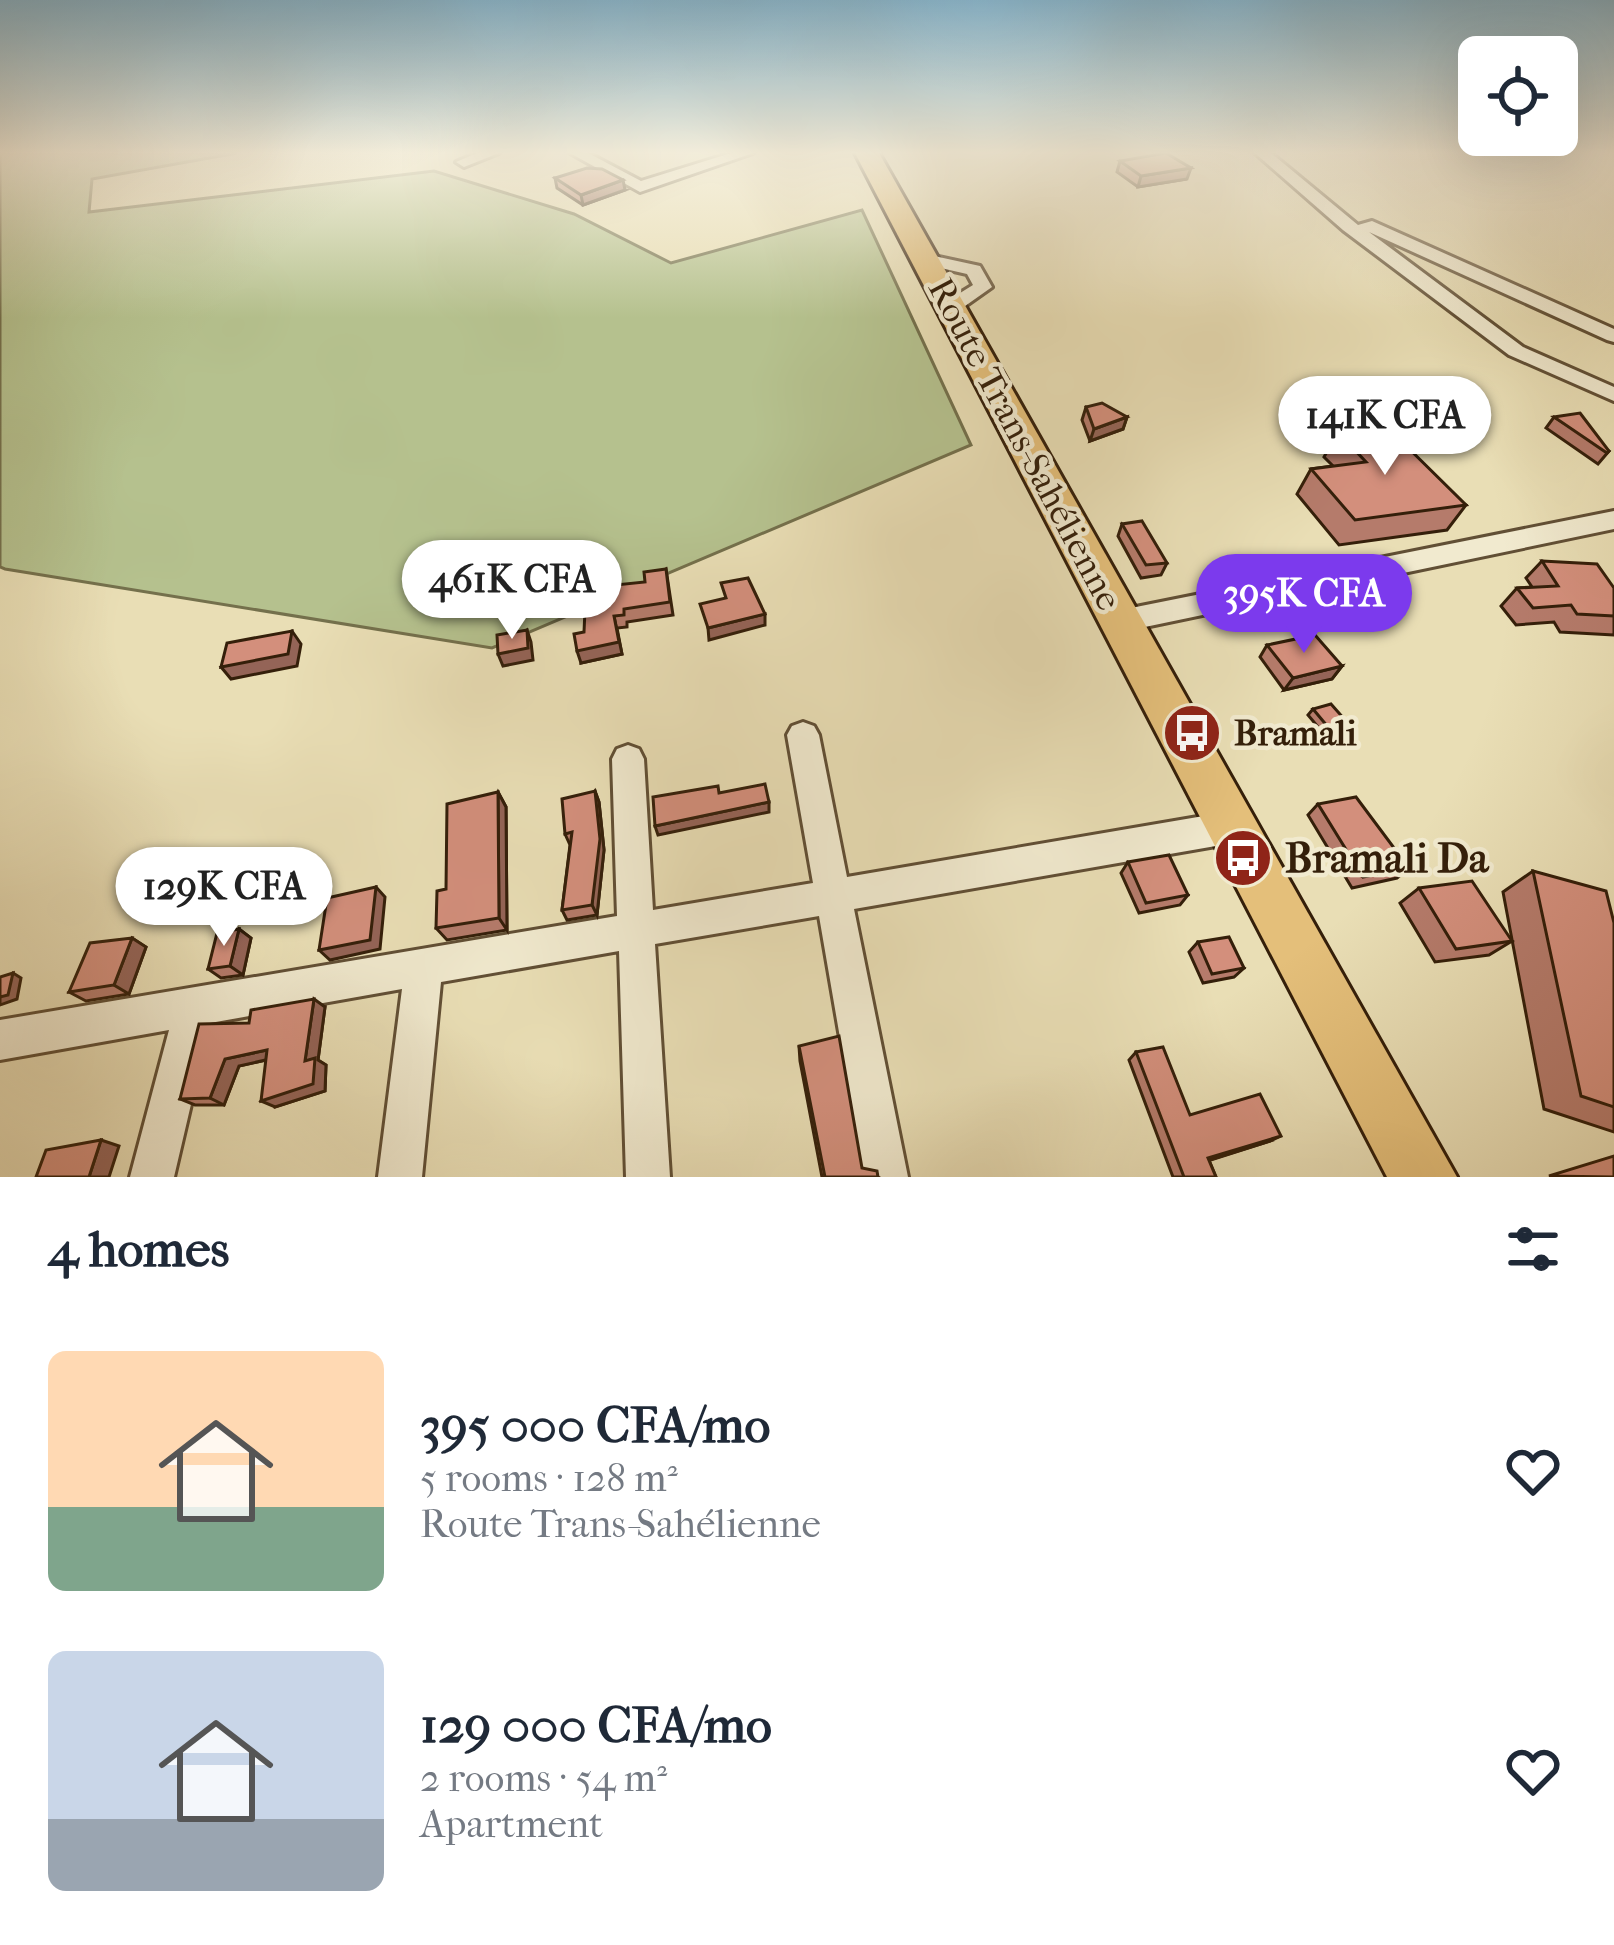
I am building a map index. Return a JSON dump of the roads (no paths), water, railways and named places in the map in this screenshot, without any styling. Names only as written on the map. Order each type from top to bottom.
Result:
[{"type":"highway","name":"Route Trans-Sahélienne","points":[[897,208],[1423,1177]]},
{"type":"street","points":[[1329,208],[1516,351],[1614,395]]},
{"type":"street","points":[[1333,211],[1614,336]]},
{"type":"street","points":[[1121,621],[1614,520]]},
{"type":"street","points":[[803,735],[886,1177]]},
{"type":"street","points":[[628,759],[648,1177]]},
{"type":"street","points":[[0,1040],[1233,826]]},
{"type":"street","points":[[400,1177],[424,966]]},
{"type":"street","points":[[152,1177],[196,1006]]},
{"type":"place","name":"Bramali","points":[[1192,733]]},
{"type":"place","name":"Bramali Da","points":[[1243,858]]}]
